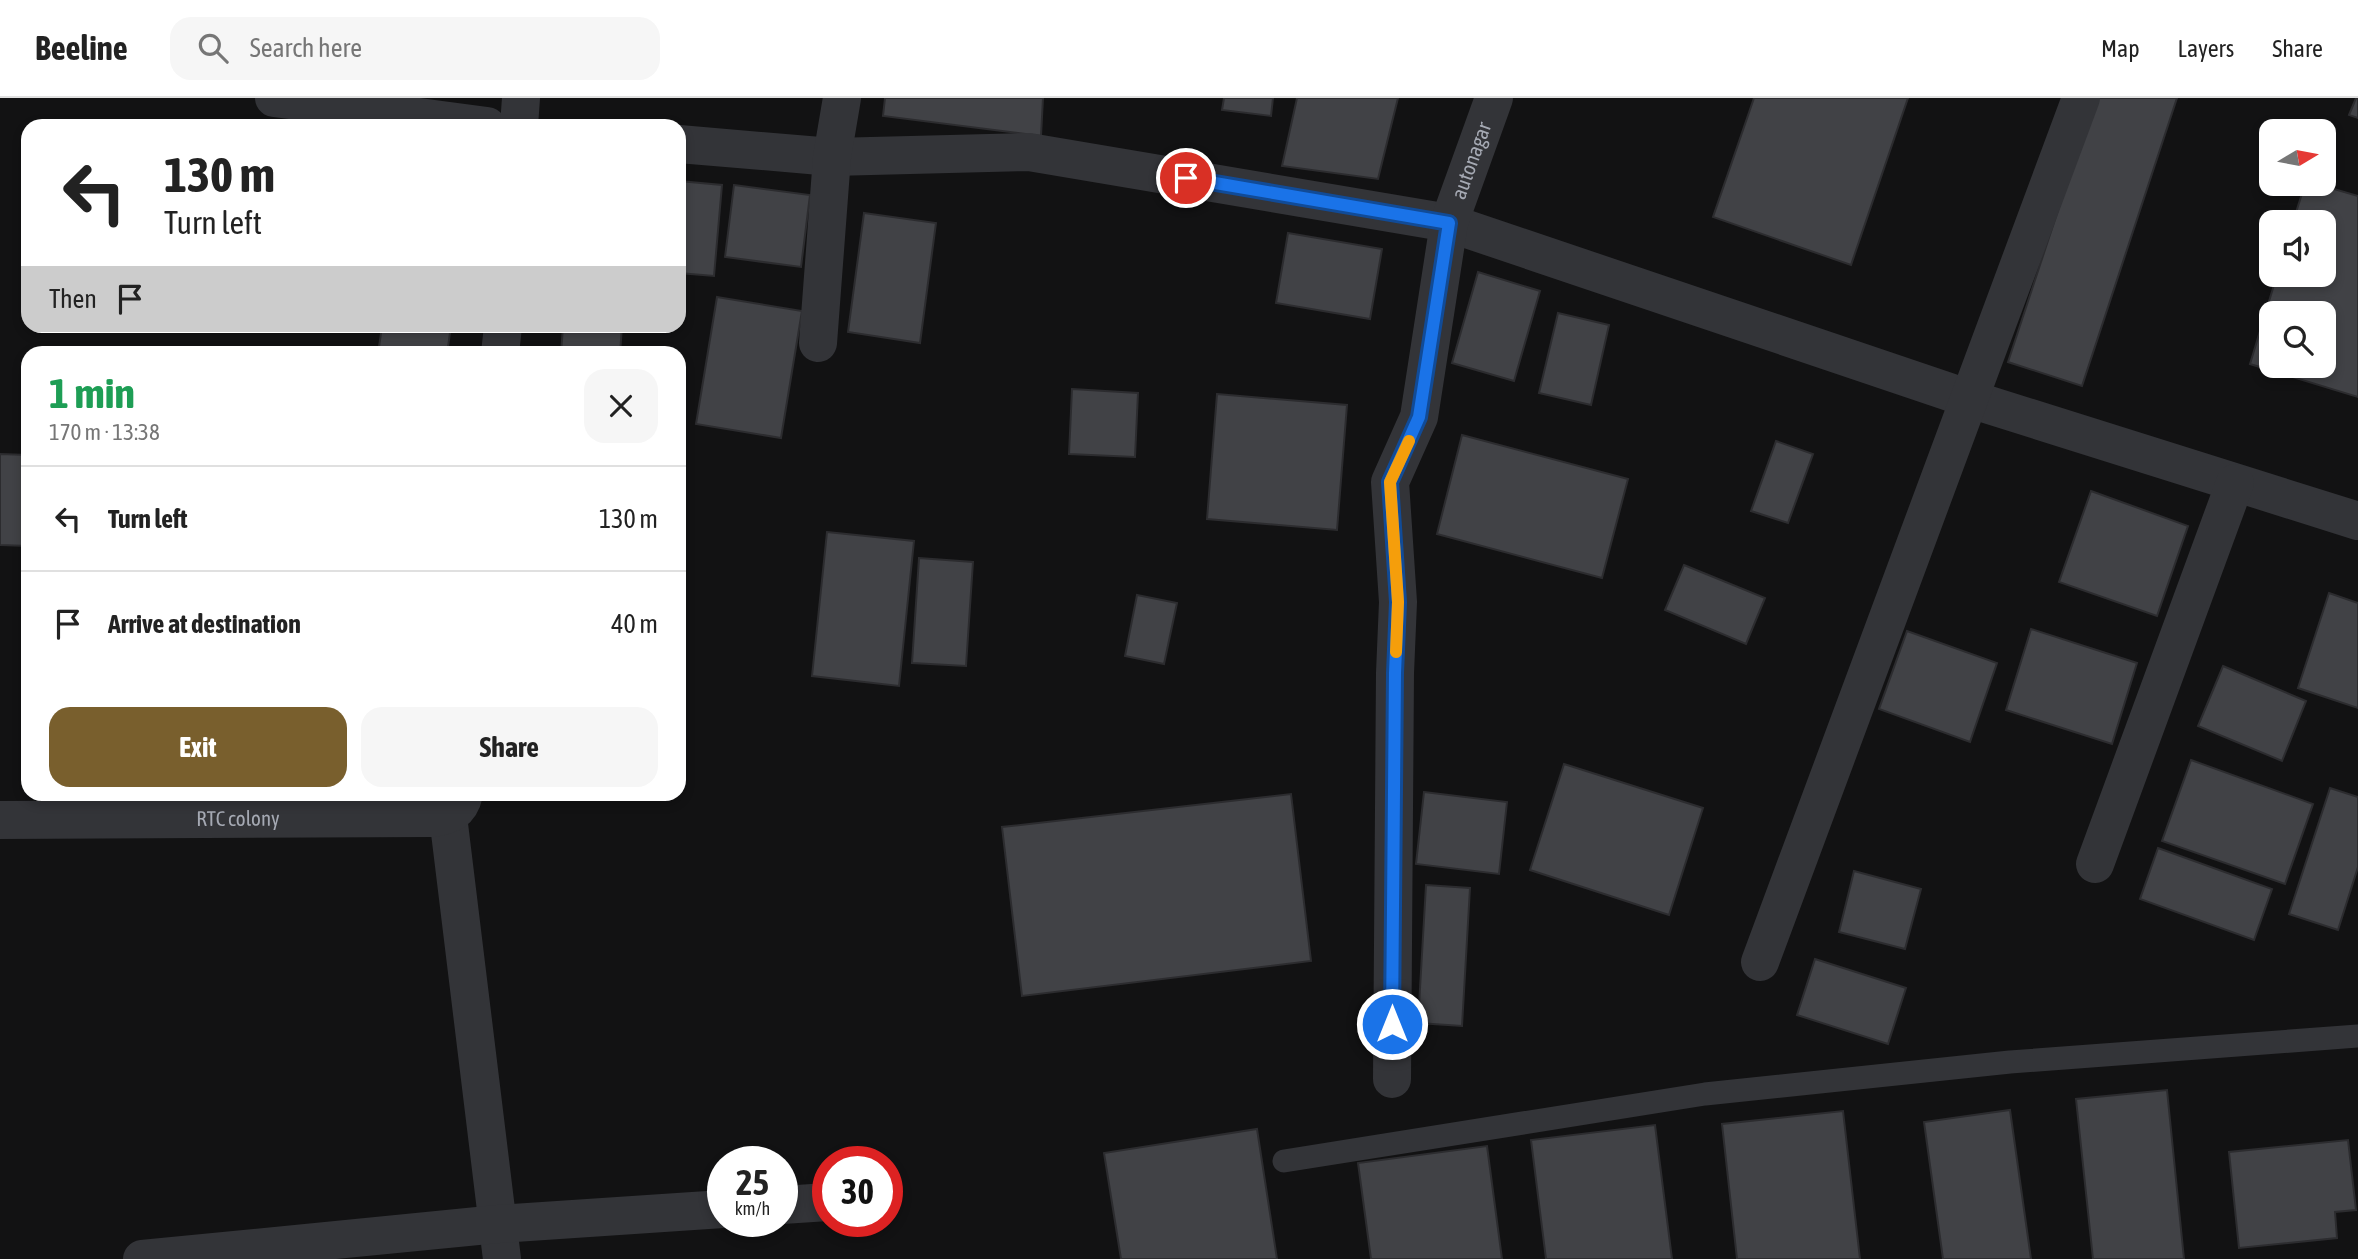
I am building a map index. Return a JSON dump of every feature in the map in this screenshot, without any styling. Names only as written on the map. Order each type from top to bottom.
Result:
[{"type":"street","points":[[274,98],[434,119]]},
{"type":"street","points":[[520,119],[521,98]]},
{"type":"street","points":[[818,343],[832,157],[842,98]]},
{"type":"street","name":"autonagar","points":[[1392,1079],[1395,673],[1398,602],[1390,482],[1419,417],[1449,223],[1494,98]]},
{"type":"street","points":[[1760,962],[2081,98]]},
{"type":"street","points":[[686,145],[832,157],[1029,152],[1449,223],[1970,400],[2358,521]]},
{"type":"street","points":[[2095,864],[2235,483]]},
{"type":"street","points":[[456,805],[500,1242]]},
{"type":"street","name":"RTC colony","points":[[0,820],[433,818],[456,805]]},
{"type":"street","points":[[142,1259],[500,1242],[707,1211]]},
{"type":"lane","points":[[1284,1161],[1705,1094],[2010,1062],[2358,1036]]},
{"type":"building","points":[[885,98],[1043,98],[1041,136],[883,116]]},
{"type":"building","points":[[1224,98],[1273,98],[1271,116],[1222,110]]},
{"type":"building","points":[[1297,98],[1398,98],[1378,179],[1282,166]]},
{"type":"building","points":[[1754,98],[1908,98],[1851,265],[1713,217]]},
{"type":"building","points":[[2095,98],[2177,98],[2082,386],[2008,362]]},
{"type":"building","points":[[2358,98],[2358,118],[2349,115]]},
{"type":"building","points":[[686,182],[722,185],[714,276],[686,274]]},
{"type":"building","points":[[734,185],[810,195],[801,267],[725,257]]},
{"type":"building","points":[[2336,190],[2358,196],[2358,397],[2296,378],[2336,378],[2336,301],[2269,301],[2273,287],[2336,287],[2336,210],[2297,210],[2301,196],[2336,196]]},
{"type":"building","points":[[864,213],[936,223],[920,343],[848,332]]},
{"type":"building","points":[[1288,233],[1382,249],[1370,319],[1276,303]]},
{"type":"building","points":[[1478,272],[1540,291],[1514,381],[1452,363]]},
{"type":"building","points":[[717,297],[802,311],[781,438],[696,424]]},
{"type":"building","points":[[1558,313],[1609,325],[1591,405],[1539,393]]},
{"type":"building","points":[[381,333],[450,333],[448,346],[379,346]]},
{"type":"building","points":[[562,333],[622,333],[621,346],[562,346]]},
{"type":"building","points":[[2259,334],[2259,367],[2250,364]]},
{"type":"building","points":[[1072,389],[1138,393],[1135,457],[1069,454]]},
{"type":"building","points":[[1217,394],[1347,405],[1337,530],[1207,519]]},
{"type":"building","points":[[1462,435],[1628,479],[1602,578],[1437,534]]},
{"type":"building","points":[[1776,441],[1813,454],[1788,523],[1751,511]]},
{"type":"building","points":[[0,454],[21,455],[21,546],[0,545]]},
{"type":"building","points":[[2091,491],[2188,526],[2157,616],[2059,582]]},
{"type":"building","points":[[827,532],[914,541],[899,686],[812,676]]},
{"type":"building","points":[[919,558],[973,562],[966,666],[912,663]]},
{"type":"building","points":[[1684,565],[1765,598],[1746,644],[1665,610]]},
{"type":"building","points":[[2329,593],[2358,603],[2358,708],[2298,688]]},
{"type":"building","points":[[1137,595],[1177,603],[1164,664],[1125,656]]},
{"type":"building","points":[[2031,629],[2137,663],[2112,744],[2006,710]]},
{"type":"building","points":[[1907,631],[1997,663],[1970,742],[1879,709]]},
{"type":"building","points":[[2223,666],[2306,701],[2282,761],[2198,726]]},
{"type":"building","points":[[2191,760],[2313,804],[2285,884],[2162,841]]},
{"type":"building","points":[[1564,764],[1703,808],[1669,915],[1530,870]]},
{"type":"building","points":[[2330,788],[2358,797],[2358,867],[2338,930],[2289,914]]},
{"type":"building","points":[[1424,792],[1507,802],[1499,874],[1416,864]]},
{"type":"building","points":[[1291,794],[1311,961],[1022,996],[1002,827]]},
{"type":"building","points":[[2158,848],[2272,889],[2254,940],[2140,899]]},
{"type":"building","points":[[1854,871],[1921,889],[1905,949],[1839,932]]},
{"type":"building","points":[[1426,885],[1470,888],[1462,1026],[1418,1023]]},
{"type":"building","points":[[1815,959],[1906,988],[1888,1044],[1797,1015]]},
{"type":"building","points":[[2167,1090],[2184,1259],[2093,1259],[2076,1099]]},
{"type":"building","points":[[2010,1110],[2031,1259],[1943,1259],[1924,1122]]},
{"type":"building","points":[[1843,1111],[1860,1259],[1737,1259],[1722,1124]]},
{"type":"building","points":[[1655,1125],[1672,1259],[1546,1259],[1531,1140]]},
{"type":"building","points":[[1257,1129],[1277,1259],[1121,1259],[1104,1153]]},
{"type":"building","points":[[2348,1140],[2356,1210],[2335,1212],[2337,1238],[2239,1248],[2229,1152]]},
{"type":"building","points":[[1487,1146],[1502,1259],[1371,1259],[1358,1163]]},
{"type":"slow traffic","points":[[1396,652],[1398,602],[1390,482],[1409,441]]},
{"type":"route","points":[[1186,178],[1449,223],[1419,417],[1390,482],[1398,602],[1392,1024]]}]
